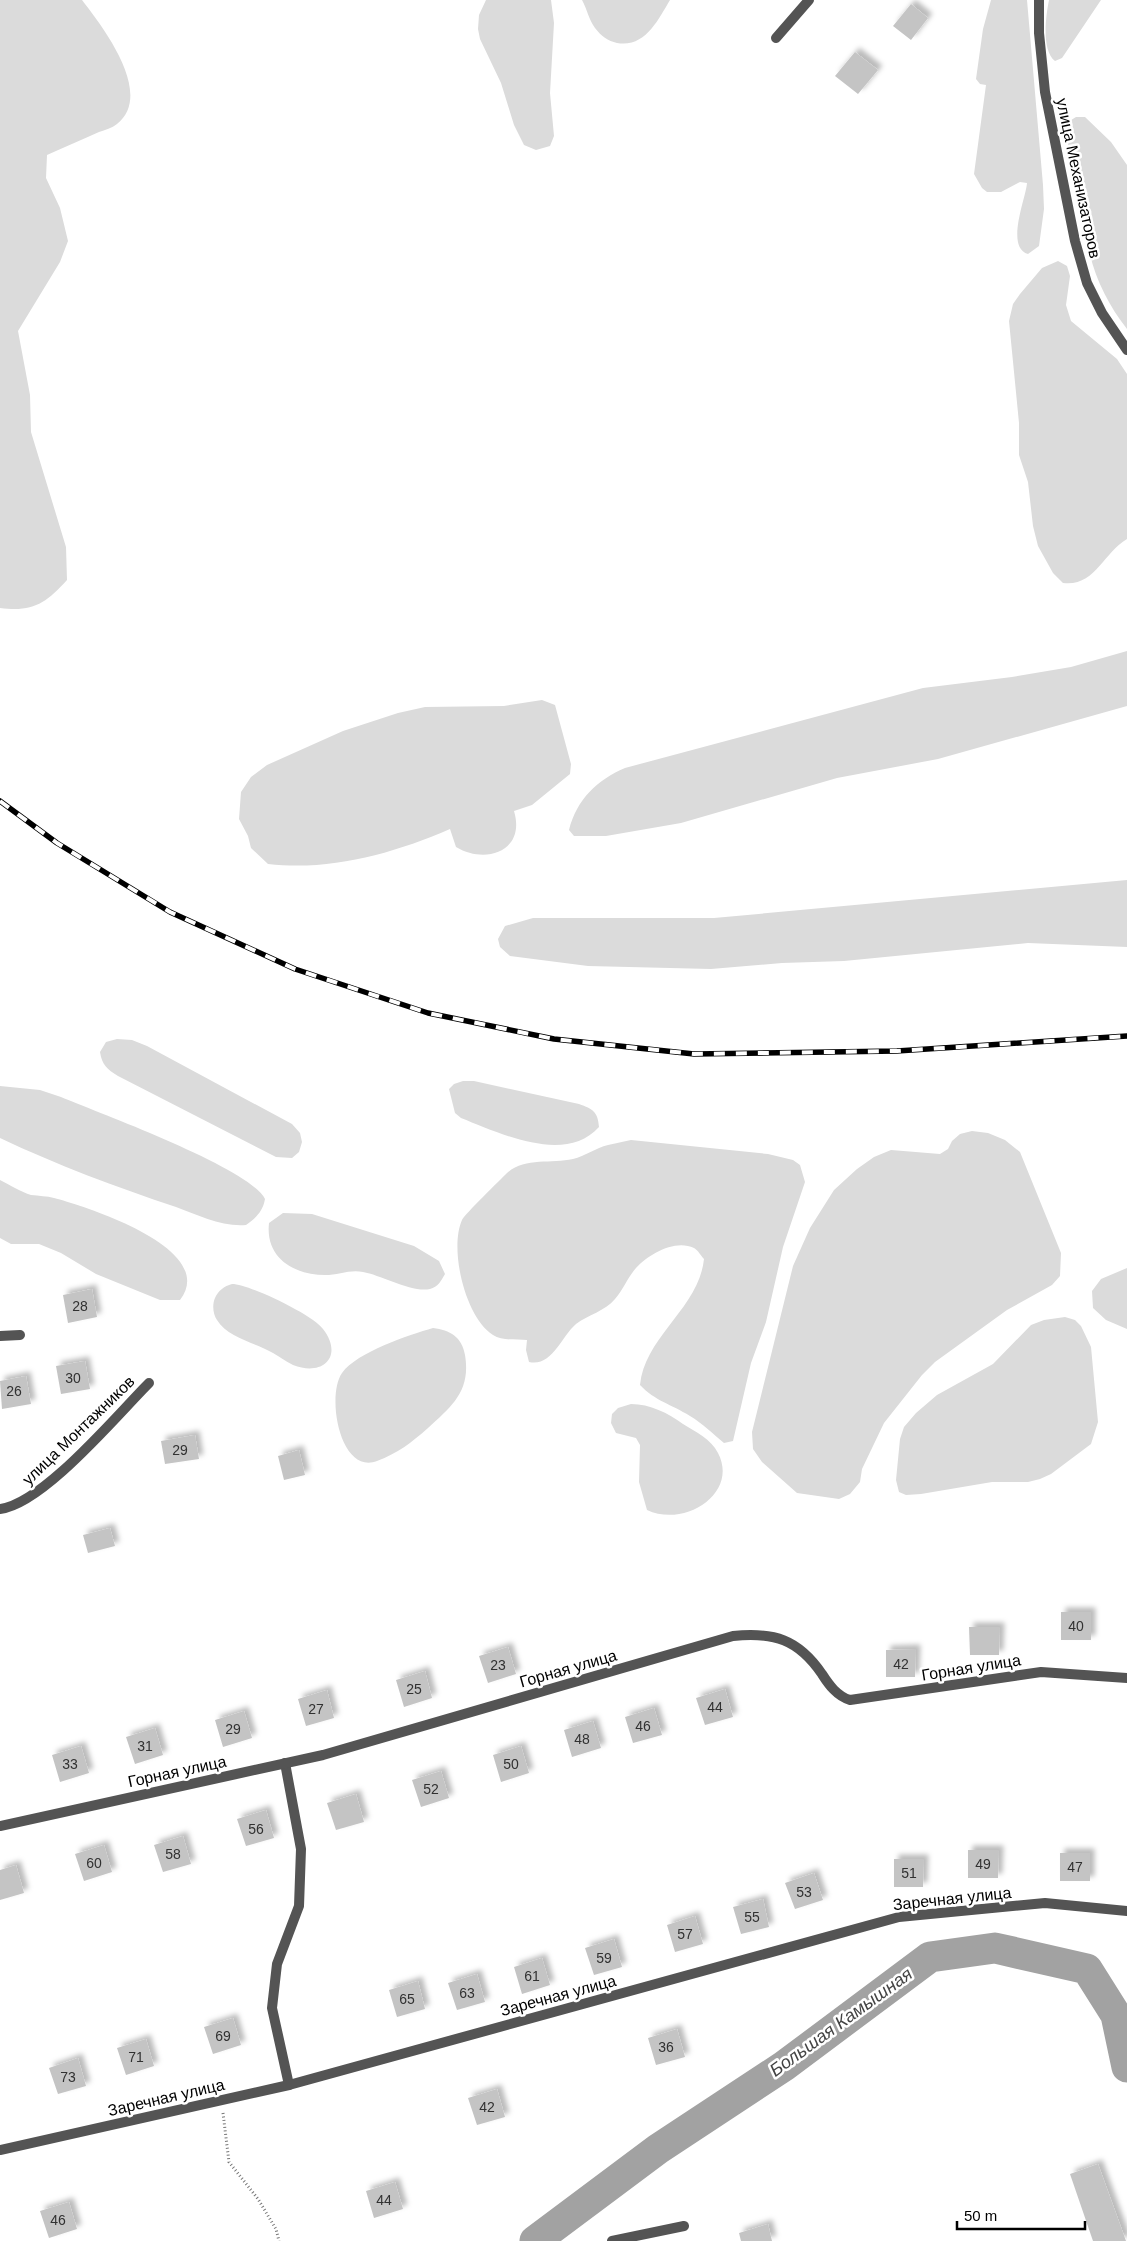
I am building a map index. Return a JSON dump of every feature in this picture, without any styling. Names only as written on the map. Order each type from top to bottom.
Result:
[{"type":"street","points":[[776,38],[809,0]]},
{"type":"street","name":"улица Механизаторов","points":[[1039,0],[1039,33],[1045,92],[1075,242],[1087,284],[1102,313],[1127,350]]},
{"type":"street","points":[[0,1336],[20,1335]]},
{"type":"street","name":"улица Монтажников","points":[[0,1510],[30,1498],[59,1474],[149,1382]]},
{"type":"street","name":"Горная улица","points":[[0,1826],[323,1755],[733,1636],[767,1636],[794,1644],[814,1663],[839,1696],[850,1700],[1041,1672],[1127,1678]]},
{"type":"street","points":[[285,1763],[302,1849],[299,1906],[277,1964],[272,2008],[289,2085]]},
{"type":"street","name":"Заречная улица","points":[[0,2150],[289,2085],[899,1917],[1045,1903],[1127,1912]]},
{"type":"street","points":[[612,2241],[684,2226]]},
{"type":"path","points":[[222,2100],[228,2162],[258,2199],[276,2229],[278,2241]]},
{"type":"shaded area","points":[[0,0],[82,0],[101,26],[121,60],[128,78],[130,96],[127,111],[117,124],[47,155],[46,178],[60,208],[68,241],[60,262],[18,331],[30,395],[31,432],[66,547],[67,580],[45,600],[21,609],[0,608]]},
{"type":"shaded area","points":[[486,0],[551,0],[554,23],[550,93],[554,136],[550,146],[536,150],[524,145],[514,125],[501,83],[480,39],[478,29],[479,15]]},
{"type":"shaded area","points":[[582,0],[670,0],[661,16],[643,37],[627,43],[617,43],[608,39],[595,28]]},
{"type":"shaded area","points":[[991,0],[1027,0],[1044,209],[1039,246],[1028,254],[1021,250],[1017,232],[1027,183],[1020,182],[1001,192],[987,192],[982,188],[974,174],[986,85],[980,84],[976,79],[983,29]]},
{"type":"shaded area","points":[[1049,0],[1101,0],[1062,58],[1055,61],[1051,56],[1046,41]]},
{"type":"shaded area","points":[[1076,117],[1085,117],[1111,142],[1127,165],[1127,329],[1114,311],[1104,292],[1089,250],[1084,217],[1068,145],[1068,122]]},
{"type":"shaded area","points":[[1058,261],[1067,266],[1070,276],[1066,305],[1071,321],[1117,359],[1127,374],[1127,539],[1111,552],[1091,575],[1074,583],[1063,583],[1053,573],[1038,546],[1033,526],[1028,482],[1019,455],[1019,423],[1009,321],[1013,304],[1020,294],[1042,268]]},
{"type":"shaded area","points":[[1127,651],[1127,706],[938,759],[837,778],[681,823],[606,836],[574,836],[569,830],[577,809],[590,792],[606,778],[625,768],[923,688],[1012,677],[1071,667]]},
{"type":"shaded area","points":[[542,700],[555,705],[571,764],[570,774],[532,805],[514,811],[516,825],[514,836],[509,845],[501,851],[479,855],[456,847],[450,829],[384,853],[338,863],[292,866],[268,864],[251,848],[248,836],[239,819],[241,792],[251,777],[267,765],[343,731],[398,713],[425,707],[504,706]]},
{"type":"shaded area","points":[[1127,880],[1127,947],[1028,943],[844,961],[782,963],[711,969],[588,966],[510,956],[500,947],[498,939],[505,926],[533,918],[714,918]]},
{"type":"shaded area","points":[[117,1039],[132,1040],[147,1046],[292,1124],[300,1133],[302,1142],[299,1152],[292,1158],[276,1157],[118,1076],[106,1066],[100,1052],[106,1042]]},
{"type":"shaded area","points":[[463,1081],[474,1081],[579,1104],[596,1114],[599,1127],[585,1138],[568,1144],[550,1145],[494,1131],[461,1118],[455,1113],[449,1089],[454,1084]]},
{"type":"shaded area","points":[[0,1086],[40,1090],[172,1142],[232,1172],[253,1186],[265,1199],[263,1207],[256,1217],[246,1225],[219,1222],[131,1192],[0,1138]]},
{"type":"shaded area","points":[[972,1131],[988,1133],[1005,1140],[1020,1152],[1061,1253],[1060,1276],[1052,1285],[1007,1310],[935,1362],[922,1375],[884,1423],[862,1469],[860,1482],[850,1494],[839,1499],[797,1493],[762,1462],[753,1449],[752,1432],[793,1266],[810,1228],[834,1190],[857,1169],[874,1157],[891,1150],[940,1154],[948,1149],[952,1141],[960,1134]]},
{"type":"shaded area","points":[[631,1140],[768,1154],[793,1160],[800,1165],[805,1182],[783,1247],[766,1322],[751,1363],[733,1441],[724,1443],[703,1425],[657,1399],[640,1385],[644,1368],[651,1352],[693,1292],[700,1276],[704,1259],[694,1248],[679,1245],[663,1249],[641,1263],[630,1275],[611,1303],[576,1324],[550,1356],[537,1362],[529,1362],[526,1350],[527,1340],[497,1337],[483,1326],[467,1298],[462,1282],[457,1248],[458,1233],[462,1220],[507,1173],[522,1165],[573,1159],[604,1146]]},
{"type":"shaded area","points":[[0,1180],[31,1195],[51,1197],[94,1211],[144,1233],[166,1248],[182,1264],[187,1281],[180,1300],[160,1300],[96,1274],[61,1253],[39,1244],[11,1244],[0,1238]]},
{"type":"shaded area","points":[[283,1213],[312,1214],[414,1246],[439,1261],[445,1274],[435,1287],[423,1290],[358,1271],[325,1275],[303,1272],[284,1262],[272,1246],[269,1235],[269,1223]]},
{"type":"shaded area","points":[[1127,1268],[1127,1329],[1106,1320],[1093,1308],[1092,1291],[1101,1279]]},
{"type":"shaded area","points":[[232,1284],[240,1285],[266,1295],[317,1323],[329,1339],[331,1355],[327,1362],[313,1368],[293,1365],[266,1349],[243,1340],[228,1331],[216,1318],[213,1304],[220,1291]]},
{"type":"shaded area","points":[[1065,1317],[1075,1320],[1081,1326],[1091,1347],[1098,1422],[1091,1444],[1051,1474],[1028,1482],[992,1482],[921,1494],[906,1495],[899,1492],[896,1480],[900,1439],[904,1427],[916,1413],[937,1395],[993,1364],[1031,1325],[1044,1320]]},
{"type":"shaded area","points":[[433,1328],[454,1335],[461,1343],[465,1355],[466,1368],[465,1378],[458,1397],[445,1412],[410,1443],[385,1458],[364,1462],[354,1456],[345,1445],[336,1415],[337,1384],[342,1373],[349,1365],[371,1351]]},
{"type":"shaded area","points":[[631,1404],[652,1407],[671,1416],[703,1436],[715,1448],[723,1468],[721,1481],[715,1493],[705,1503],[692,1510],[677,1514],[662,1514],[647,1510],[639,1482],[640,1445],[636,1438],[616,1433],[611,1423],[612,1414],[618,1408]]},
{"type":"building","points":[[911,4],[928,18],[911,40],[893,26]]},
{"type":"building","points":[[855,52],[878,70],[858,94],[835,76]]},
{"type":"building","points":[[92,1289],[97,1317],[68,1323],[63,1295]]},
{"type":"building","points":[[85,1361],[90,1389],[61,1394],[56,1366]]},
{"type":"building","points":[[26,1376],[31,1404],[2,1409],[0,1381]]},
{"type":"building","points":[[195,1435],[199,1459],[165,1464],[161,1441]]},
{"type":"building","points":[[299,1450],[305,1475],[284,1480],[278,1456]]},
{"type":"building","points":[[110,1528],[115,1546],[88,1553],[83,1535]]},
{"type":"building","points":[[1061,1612],[1091,1612],[1091,1640],[1061,1640]]},
{"type":"building","points":[[969,1627],[1000,1627],[999,1655],[970,1655]]},
{"type":"building","points":[[508,1647],[516,1674],[488,1683],[479,1656]]},
{"type":"building","points":[[916,1649],[915,1677],[886,1677],[886,1650]]},
{"type":"building","points":[[425,1671],[432,1698],[404,1707],[396,1680]]},
{"type":"building","points":[[725,1689],[733,1717],[705,1725],[696,1698]]},
{"type":"building","points":[[327,1690],[334,1718],[306,1726],[298,1699]]},
{"type":"building","points":[[654,1708],[662,1735],[633,1743],[625,1717]]},
{"type":"building","points":[[244,1711],[252,1738],[223,1747],[215,1720]]},
{"type":"building","points":[[593,1721],[601,1748],[572,1757],[564,1730]]},
{"type":"building","points":[[155,1728],[163,1755],[135,1764],[126,1737]]},
{"type":"building","points":[[81,1746],[89,1773],[60,1782],[52,1755]]},
{"type":"building","points":[[521,1746],[529,1773],[501,1782],[493,1755]]},
{"type":"building","points":[[441,1771],[449,1798],[421,1807],[412,1780]]},
{"type":"building","points":[[356,1794],[364,1822],[336,1830],[327,1803]]},
{"type":"building","points":[[266,1810],[274,1838],[246,1846],[237,1819]]},
{"type":"building","points":[[183,1836],[191,1864],[163,1872],[154,1845]]},
{"type":"building","points":[[104,1845],[112,1872],[84,1881],[75,1854]]},
{"type":"building","points":[[968,1850],[999,1850],[998,1878],[968,1878]]},
{"type":"building","points":[[1060,1853],[1090,1853],[1090,1881],[1060,1881]]},
{"type":"building","points":[[894,1859],[924,1859],[923,1887],[894,1887]]},
{"type":"building","points":[[16,1865],[24,1893],[0,1900],[0,1870]]},
{"type":"building","points":[[814,1873],[823,1900],[795,1909],[785,1883]]},
{"type":"building","points":[[763,1899],[769,1927],[741,1934],[733,1907]]},
{"type":"building","points":[[695,1916],[703,1944],[675,1952],[667,1925]]},
{"type":"building","points":[[614,1939],[622,1967],[594,1975],[585,1948]]},
{"type":"building","points":[[542,1958],[550,1985],[522,1994],[514,1967]]},
{"type":"building","points":[[477,1974],[485,2002],[457,2010],[448,1983]]},
{"type":"building","points":[[418,1981],[425,2009],[397,2017],[389,1990]]},
{"type":"building","points":[[233,2018],[241,2045],[213,2054],[204,2027]]},
{"type":"building","points":[[677,2029],[685,2057],[656,2065],[648,2038]]},
{"type":"building","points":[[146,2039],[154,2066],[126,2075],[117,2048]]},
{"type":"building","points":[[78,2058],[86,2086],[58,2094],[49,2068]]},
{"type":"building","points":[[497,2089],[505,2117],[477,2125],[468,2098]]},
{"type":"building","points":[[1098,2164],[1126,2241],[1093,2241],[1070,2174]]},
{"type":"building","points":[[395,2182],[403,2209],[374,2218],[366,2191]]},
{"type":"building","points":[[69,2202],[77,2229],[49,2238],[40,2211]]},
{"type":"building","points":[[768,2224],[772,2241],[741,2241],[739,2233]]},
{"type":"waterway","name":"Большая Камышная","points":[[535,2241],[658,2149],[784,2066],[930,1957],[995,1948],[1087,1969],[1116,2015],[1127,2067]]},
{"type":"railway","points":[[0,801],[57,843],[170,912],[295,969],[428,1013],[554,1039],[694,1054],[897,1051],[1127,1036]]}]
